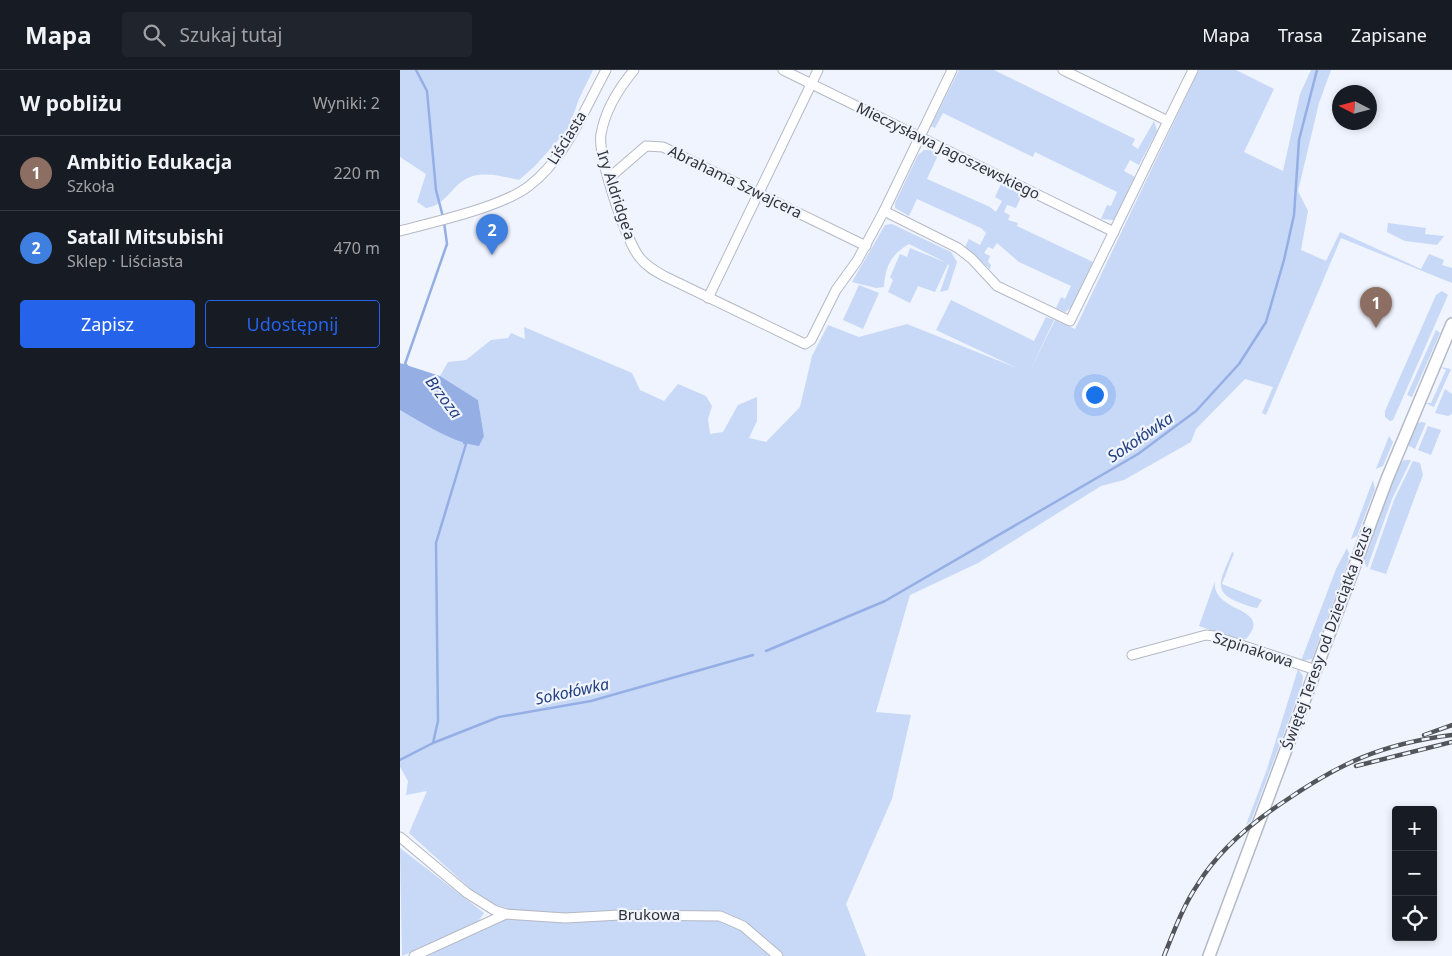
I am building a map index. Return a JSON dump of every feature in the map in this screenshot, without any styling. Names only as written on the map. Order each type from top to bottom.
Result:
[{"type":"street","name":"Liściasta","points":[[400,232],[448,218],[510,196],[527,187],[539,177],[561,151],[606,70]]},
{"type":"street","name":"Iry Aldridge’a","points":[[634,70],[613,100],[600,135],[601,152],[629,237],[640,258],[658,273],[802,343],[807,343],[811,340],[836,290],[866,246]]},
{"type":"street","name":"Mieczysława Jagoszewskiego","points":[[783,70],[1114,232]]},
{"type":"street","points":[[708,298],[818,70]]},
{"type":"street","points":[[866,246],[952,70]]},
{"type":"street","points":[[1064,70],[1168,121]]},
{"type":"street","points":[[884,211],[958,248],[972,259],[997,286],[1070,321],[1193,70]]},
{"type":"street","name":"Abrahama Szwajcera","points":[[609,178],[646,146],[657,145],[866,246]]},
{"type":"street","name":"Świętej Teresy od Dzieciątka Jezus","points":[[1209,956],[1398,449],[1452,324]]},
{"type":"street","name":"Szpinakowa","points":[[1132,655],[1206,635],[1316,670]]},
{"type":"street","name":"Brukowa","points":[[400,837],[479,902],[488,908],[506,914],[565,918],[620,914],[720,916],[743,926],[778,956]]},
{"type":"street","name":"Brukowa","points":[[414,956],[506,914]]},
{"type":"shaded area","points":[[400,70],[593,70],[579,99],[568,129],[535,166],[519,180],[502,176],[473,176],[460,183],[439,203],[426,208],[417,202],[426,174],[400,157]]},
{"type":"shaded area","points":[[959,70],[994,70],[1135,139],[1132,145],[1138,149],[1154,121],[1157,131],[1139,165],[1130,160],[1124,171],[1135,177],[1114,220],[1101,219],[1107,205],[1111,206],[1117,192],[1035,152],[1033,157],[943,113],[935,128],[931,126]]},
{"type":"shaded area","points":[[1199,70],[1236,70],[1274,89],[1244,152],[1283,171],[1300,94],[1311,70],[1331,70],[1319,103],[1298,191],[1308,211],[1301,250],[1326,261],[1340,232],[1421,269],[1429,254],[1444,260],[1442,265],[1452,268],[1452,283],[1341,238],[1266,415],[1262,413],[1273,387],[1245,379],[1196,429],[1191,442],[1124,480],[1101,486],[978,563],[910,595],[876,712],[911,715],[892,799],[846,904],[866,956],[423,956],[505,919],[507,908],[485,902],[409,833],[427,791],[406,795],[408,781],[400,767],[400,410],[466,444],[484,436],[478,400],[440,376],[448,362],[466,360],[491,340],[508,338],[511,333],[525,339],[524,327],[632,373],[640,390],[664,401],[678,384],[706,396],[712,406],[708,419],[710,434],[723,432],[738,405],[757,397],[757,421],[749,438],[766,442],[800,407],[812,356],[828,325],[859,337],[907,324],[1019,369],[936,330],[951,300],[1034,341],[1046,317],[1054,320],[1029,373],[1055,320],[1075,329]]},
{"type":"shaded area","points":[[924,150],[939,153],[927,179],[990,207],[996,212],[1002,201],[995,197],[1001,184],[1022,195],[1016,208],[1007,205],[1004,212],[1010,215],[1008,220],[1018,223],[1017,226],[1093,262],[1071,308],[1065,312],[1056,308],[1061,297],[1065,299],[1071,286],[1019,262],[997,243],[993,249],[988,247],[984,253],[990,256],[988,262],[991,265],[990,269],[965,247],[969,239],[980,245],[986,233],[981,228],[917,199],[909,216],[895,208],[895,203],[918,155]]},
{"type":"shaded area","points":[[1388,223],[1426,228],[1425,234],[1444,236],[1437,245],[1405,241],[1387,232]]},
{"type":"shaded area","points":[[892,224],[951,252],[957,262],[948,290],[940,292],[949,266],[948,264],[935,292],[918,286],[910,303],[888,292],[893,280],[890,277],[900,254],[907,257],[910,248],[947,263],[909,244],[898,252],[890,262],[884,287],[876,288],[852,282],[885,225]]},
{"type":"shaded area","points":[[859,285],[879,293],[863,329],[843,320]]},
{"type":"shaded area","points":[[1442,291],[1448,295],[1393,420],[1390,421],[1385,417],[1385,411],[1436,295]]},
{"type":"shaded area","points":[[1436,330],[1440,333],[1412,397],[1407,395]]},
{"type":"shaded area","points":[[1440,367],[1451,369],[1434,407],[1425,403],[1431,403],[1446,370]]},
{"type":"shaded area","points":[[1445,389],[1452,394],[1452,414],[1448,416],[1435,413]]},
{"type":"shaded area","points":[[1416,423],[1426,423],[1415,449],[1409,446],[1409,440]]},
{"type":"shaded area","points":[[1428,426],[1441,430],[1431,455],[1418,450]]},
{"type":"shaded area","points":[[1389,436],[1393,442],[1383,466],[1376,469]]},
{"type":"shaded area","points":[[1404,460],[1411,460],[1392,499],[1367,568],[1364,561],[1398,466]]},
{"type":"shaded area","points":[[1413,461],[1420,463],[1423,475],[1386,574],[1370,569],[1394,500]]},
{"type":"shaded area","points":[[1373,480],[1375,489],[1357,536],[1351,539]]},
{"type":"shaded area","points":[[1347,548],[1350,556],[1312,659],[1301,661],[1336,569]]},
{"type":"shaded area","points":[[1232,552],[1234,553],[1222,584],[1262,600],[1257,608],[1229,598],[1221,587],[1221,581]]},
{"type":"shaded area","points":[[1215,581],[1216,592],[1222,599],[1248,615],[1253,621],[1253,628],[1246,639],[1240,640],[1199,626]]},
{"type":"shaded area","points":[[1298,669],[1303,676],[1302,685],[1251,821],[1246,825],[1267,769]]},
{"type":"shaded area","points":[[400,848],[484,913],[477,923],[402,956]]},
{"type":"water","points":[[400,363],[440,376],[478,400],[484,436],[479,446],[448,437],[400,410]]},
{"type":"waterway","name":"Brzoza","points":[[416,70],[427,91],[436,190],[443,217]]},
{"type":"waterway","name":"Sokołówka","points":[[766,651],[885,601],[1138,454],[1196,411],[1239,364],[1266,322],[1284,260],[1294,215],[1299,140],[1317,70]]},
{"type":"waterway","name":"Brzoza","points":[[407,366],[405,364],[447,244],[444,222]]},
{"type":"waterway","name":"Brzoza","points":[[433,743],[438,721],[436,543],[466,444],[464,443]]},
{"type":"waterway","name":"Sokołówka","points":[[400,760],[433,743],[499,717],[591,701],[753,655]]},
{"type":"railway","points":[[1424,735],[1452,725]]},
{"type":"railway","points":[[1164,956],[1183,910],[1206,872],[1225,849],[1258,820],[1303,789],[1362,757],[1404,744],[1452,735]]},
{"type":"railway","points":[[1356,766],[1452,742]]},
{"type":"place","name":"Satall Mitsubishi","points":[[492,255]]},
{"type":"place","name":"Ambitio Edukacja","points":[[1376,328]]}]
